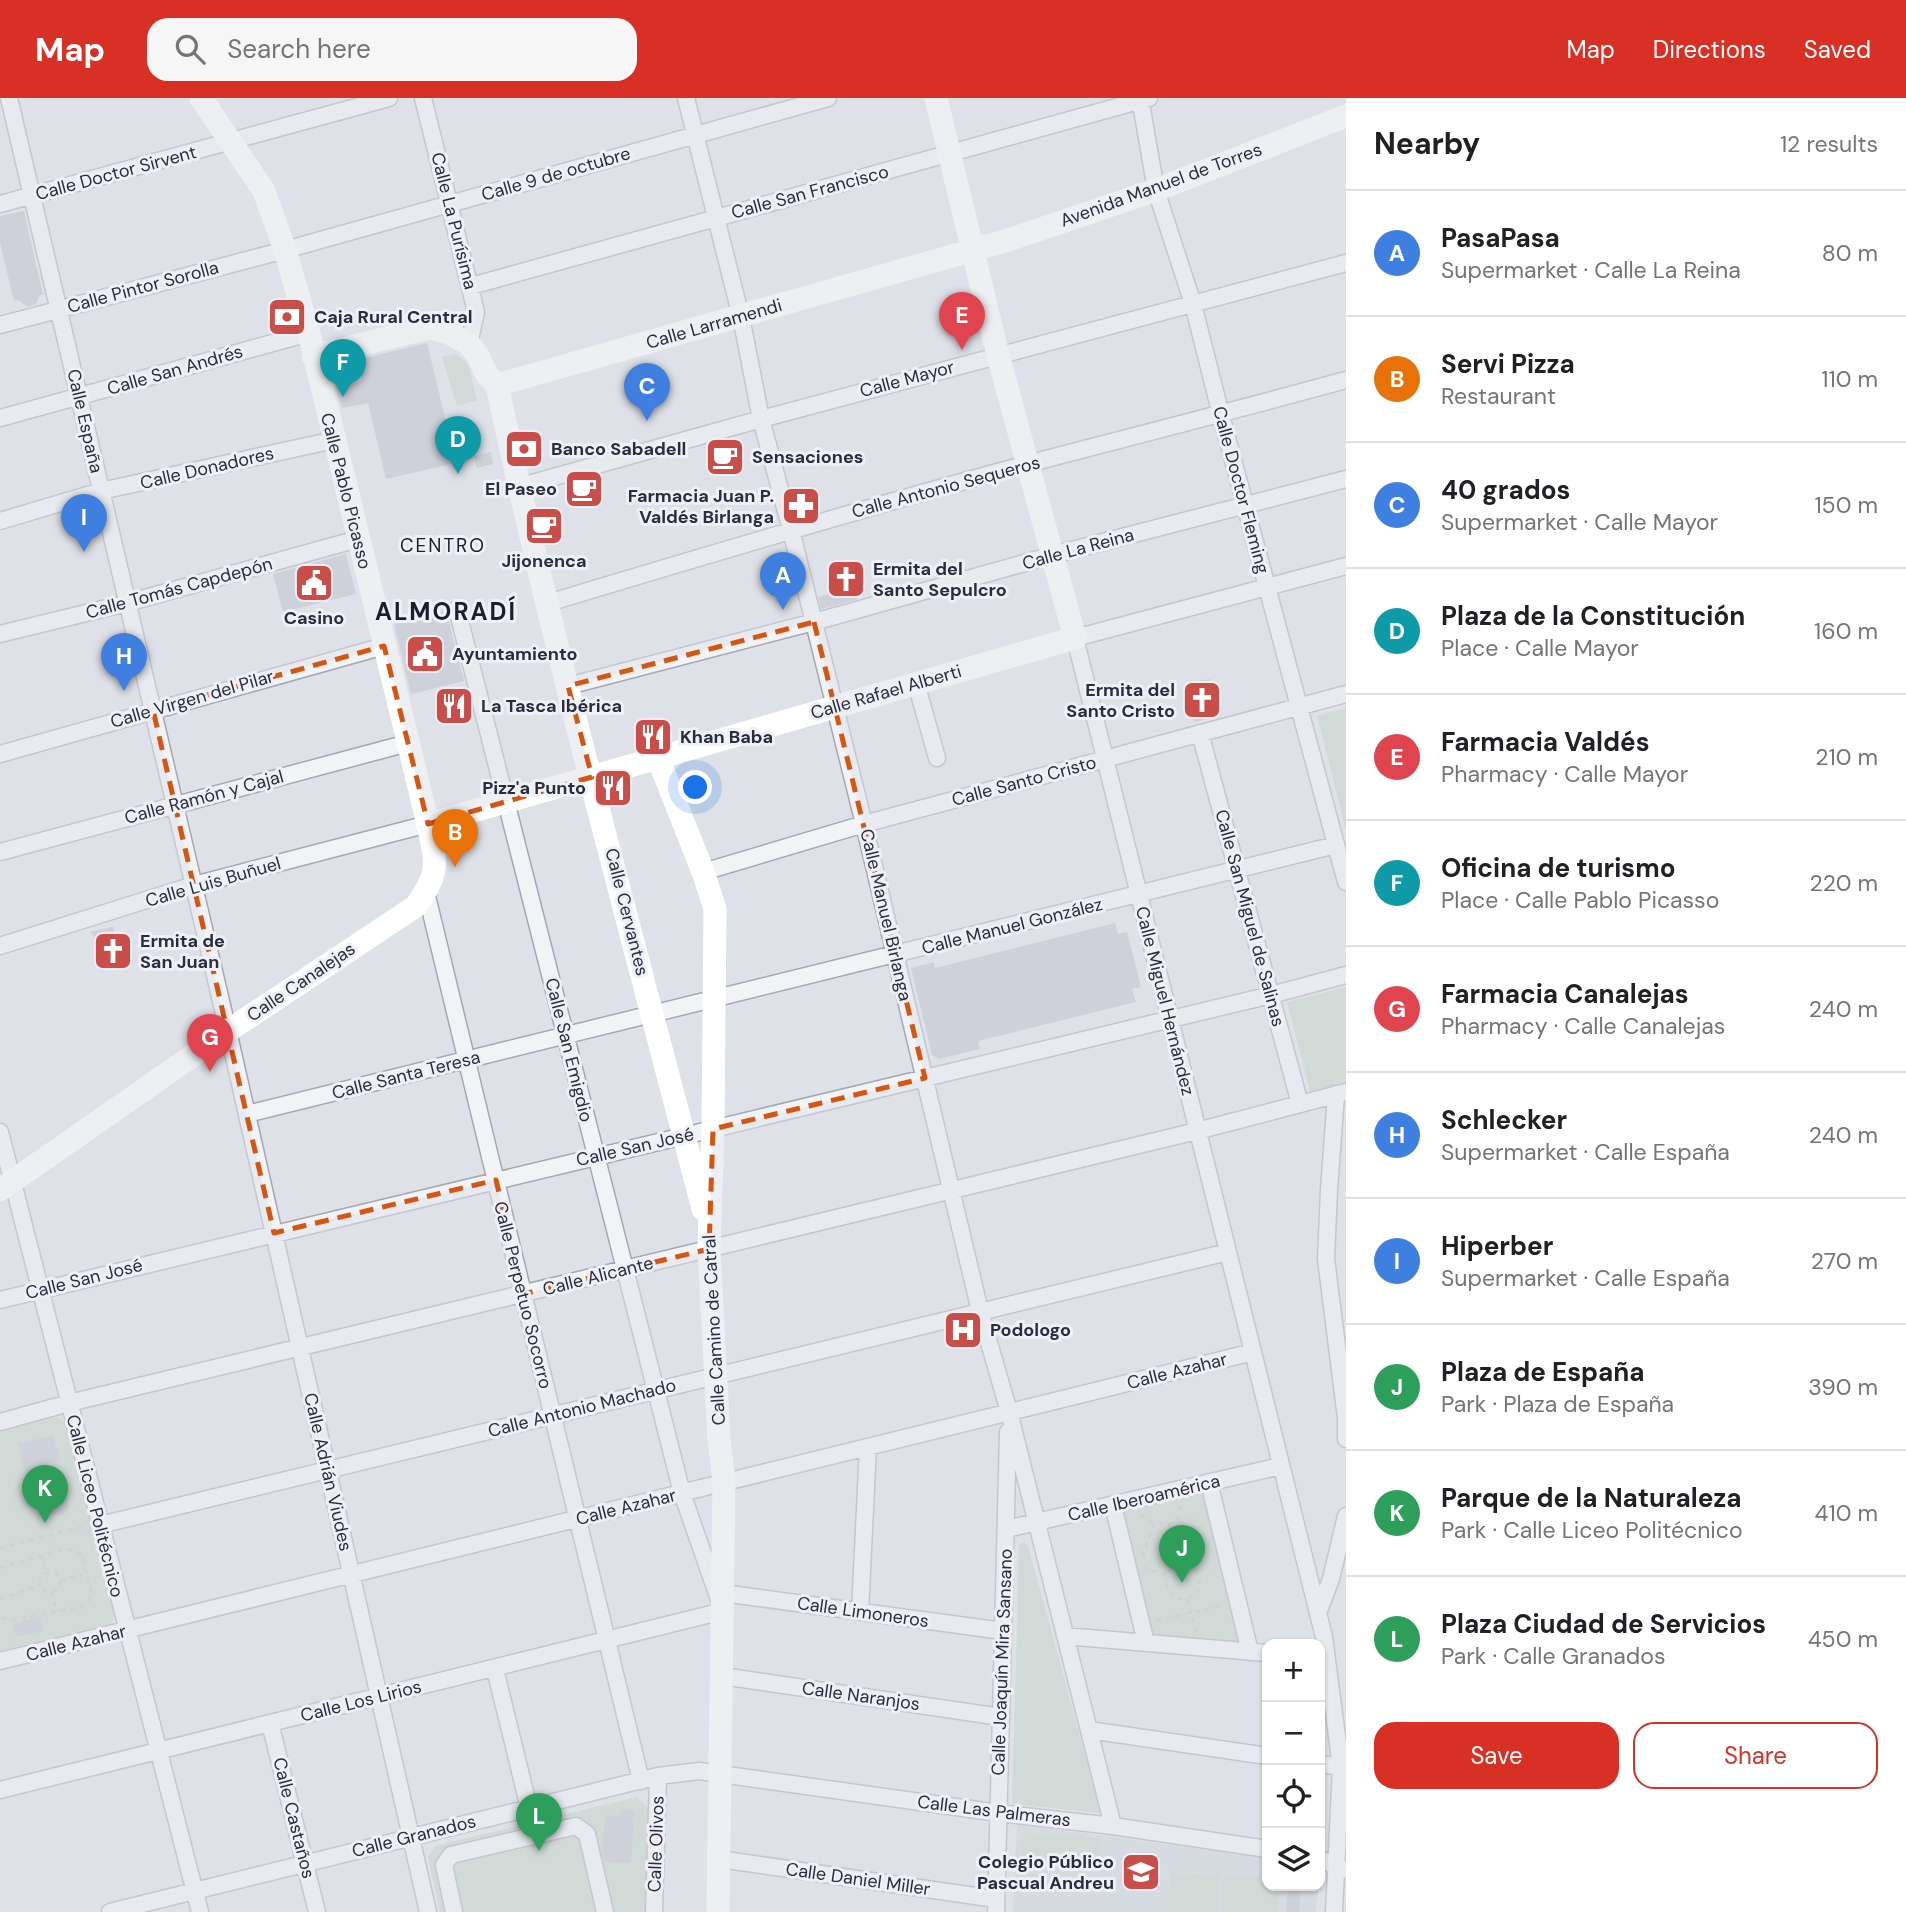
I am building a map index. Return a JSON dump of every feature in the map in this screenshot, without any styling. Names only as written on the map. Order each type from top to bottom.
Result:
[{"type":"main road","name":"Calle Pablo Picasso","points":[[201,98],[264,191],[309,332],[428,824],[435,862],[434,876],[426,891]]},
{"type":"main road","name":"Calle Miguel Hernández","points":[[936,98],[998,355],[1074,638]]},
{"type":"main road","name":"Avenida Manuel de Torres","points":[[974,250],[1156,190],[1346,116]]},
{"type":"main road","name":"Calle Larramendi","points":[[497,385],[974,250]]},
{"type":"main road","points":[[313,356],[429,328],[449,333],[469,344],[487,375],[497,385]]},
{"type":"main road","name":"Calle Cervantes","points":[[497,385],[515,488],[546,597],[709,1241]]},
{"type":"main road","name":"Calle Rafael Alberti","points":[[428,824],[1074,638]]},
{"type":"main road","name":"Calle Camino de Catral","points":[[658,758],[715,909],[709,1241],[724,1482],[718,1912]]},
{"type":"main road","name":"Calle Canalejas","points":[[6,1186],[228,1031],[416,906],[426,891]]},
{"type":"street","name":"Calle España","points":[[9,98],[228,1031]]},
{"type":"street","name":"Calle Doctor Sirvent","points":[[0,204],[389,98]]},
{"type":"street","name":"Calle La Purísima","points":[[423,98],[476,312],[469,344]]},
{"type":"street","name":"Calle Manuel Birlanga","points":[[686,98],[741,317],[761,419],[864,824],[980,1311],[1009,1412],[1113,1826]]},
{"type":"street","name":"Calle 9 de octubre","points":[[285,250],[824,99]]},
{"type":"street","name":"Calle San Francisco","points":[[471,286],[1144,99]]},
{"type":"street","name":"Calle Doctor Fleming","points":[[1144,99],[1156,190],[1193,304],[1346,882]]},
{"type":"street","name":"Calle Pintor Sorolla","points":[[0,326],[285,250]]},
{"type":"street","name":"Calle Mayor","points":[[515,488],[761,419],[1346,263]]},
{"type":"street","name":"Calle San Andrés","points":[[0,418],[309,332]]},
{"type":"street","name":"Calle Antonio Sequeros","points":[[546,597],[1027,464],[1346,380]]},
{"type":"street","name":"Calle Donadores","points":[[0,521],[102,491],[334,440]]},
{"type":"street","name":"Calle La Reina","points":[[568,686],[1346,479]]},
{"type":"street","name":"Calle Tomás Capdepón","points":[[0,634],[127,603],[358,539]]},
{"type":"street","name":"Calle Rafael Alberti","points":[[1074,638],[1346,566]]},
{"type":"street","name":"Calle San Emigdio","points":[[457,609],[682,1493],[723,1602]]},
{"type":"street","name":"Calle Miguel Hernández","points":[[1074,638],[1318,1613],[1321,1639]]},
{"type":"street","name":"Calle Virgen del Pilar","points":[[0,754],[384,646]]},
{"type":"street","points":[[916,683],[937,758]]},
{"type":"street","name":"Calle Santo Cristo","points":[[703,872],[864,824],[1346,694]]},
{"type":"street","name":"Calle San Miguel de Salinas","points":[[1200,733],[1300,1104]]},
{"type":"street","name":"Calle Ramón y Cajal","points":[[0,852],[408,743]]},
{"type":"street","name":"Calle Luis Buñuel","points":[[0,946],[194,885],[428,824]]},
{"type":"street","name":"Calle Manuel González","points":[[566,1036],[1336,845]]},
{"type":"street","name":"Calle Perpetuo Socorro","points":[[426,891],[641,1780]]},
{"type":"street","name":"Calle San José","points":[[0,1300],[1346,975]]},
{"type":"street","name":"Calle Adrián Viudes","points":[[228,1031],[429,1912]]},
{"type":"street","name":"Calle Santa Teresa","points":[[247,1114],[566,1036]]},
{"type":"street","points":[[1341,1093],[1329,1190],[1326,1259],[1345,1406],[1346,1439]]},
{"type":"street","name":"Calle Alicante","points":[[0,1422],[625,1269],[709,1241],[951,1190],[1197,1131],[1341,1093]]},
{"type":"street","name":"Calle Liceo Politécnico","points":[[0,1132],[6,1186],[40,1290],[69,1404],[93,1525],[127,1630],[200,1912]]},
{"type":"street","name":"Calle Antonio Machado","points":[[93,1525],[1228,1252]]},
{"type":"street","name":"Calle Azahar","points":[[0,1661],[1253,1352]]},
{"type":"street","name":"Calle Joaquín Mira Sansano","points":[[996,1906],[1009,1412]]},
{"type":"street","points":[[860,1612],[868,1447]]},
{"type":"street","name":"Calle Iberoamérica","points":[[1006,1529],[1281,1466]]},
{"type":"street","points":[[1209,1482],[1250,1652]]},
{"type":"street","points":[[1113,1504],[1146,1643]]},
{"type":"street","points":[[1318,1613],[1331,1579],[1346,1516]]},
{"type":"street","name":"Calle Limoneros","points":[[723,1602],[860,1612],[1003,1631]]},
{"type":"street","name":"Calle Los Lirios","points":[[0,1790],[607,1640],[723,1602]]},
{"type":"street","points":[[1065,1636],[1262,1653]]},
{"type":"street","points":[[495,1669],[529,1808]]},
{"type":"street","name":"Calle Miguel Hernández","points":[[1325,1670],[1341,1767],[1341,1869],[1334,1912]]},
{"type":"street","name":"Calle Naranjos","points":[[722,1676],[1001,1717]]},
{"type":"street","name":"Calle Castaños","points":[[270,1723],[317,1912]]},
{"type":"street","points":[[1089,1730],[1262,1755]]},
{"type":"street","points":[[1325,1765],[1341,1767]]},
{"type":"street","name":"Calle Granados","points":[[110,1912],[641,1780],[699,1771],[721,1773]]},
{"type":"street","name":"Calle Las Palmeras","points":[[721,1773],[1262,1848]]},
{"type":"street","name":"Calle Olivos","points":[[654,1912],[659,1776]]},
{"type":"street","points":[[454,1912],[444,1866],[451,1855],[576,1826],[587,1834],[605,1912]]},
{"type":"street","name":"Calle Daniel Miller","points":[[719,1859],[996,1906]]},
{"type":"street","points":[[1325,1861],[1341,1869]]},
{"type":"path","points":[[1129,1501],[1141,1516],[1155,1523],[1168,1524],[1179,1517],[1178,1490]]},
{"type":"path","points":[[1155,1523],[1139,1565],[1167,1575]]},
{"type":"path","points":[[1168,1524],[1179,1566]]},
{"type":"path","points":[[1185,1566],[1219,1524]]},
{"type":"path","points":[[0,1548],[93,1525]]},
{"type":"path","points":[[0,1567],[65,1549],[75,1550],[81,1554],[92,1595],[81,1607],[12,1620],[0,1618]]},
{"type":"path","points":[[41,1556],[47,1573]]},
{"type":"path","points":[[1179,1566],[1195,1571],[1199,1584],[1196,1593],[1187,1599],[1172,1595],[1167,1588],[1167,1575],[1179,1566]]},
{"type":"path","points":[[47,1573],[54,1573],[60,1581],[58,1588],[52,1592],[45,1591],[41,1585],[41,1578],[47,1573]]},
{"type":"path","points":[[60,1581],[86,1573]]},
{"type":"path","points":[[0,1599],[41,1585]]},
{"type":"path","points":[[52,1592],[56,1612]]},
{"type":"path","points":[[1187,1599],[1200,1648]]},
{"type":"path","points":[[1142,1625],[1238,1602]]},
{"type":"highlighted area","points":[[814,622],[925,1078],[713,1129],[709,1249],[523,1294],[496,1180],[274,1233],[153,710],[384,646],[428,824],[592,777],[568,686]]},
{"type":"shaded area","name":"Colegio Público Pascual Andreu","points":[[1017,1824],[1262,1857],[1262,1891],[1317,1891],[1316,1912],[1013,1912]]},
{"type":"green space","points":[[456,354],[468,364],[477,400],[457,406],[442,357]]},
{"type":"green space","points":[[1346,708],[1346,830],[1317,716]]},
{"type":"green space","points":[[1346,987],[1346,1083],[1310,1091],[1287,1002]]},
{"type":"green space","points":[[56,1417],[65,1422],[115,1615],[111,1624],[0,1651],[0,1431]]},
{"type":"green space","points":[[1196,1492],[1204,1497],[1241,1640],[1236,1646],[1157,1639],[1150,1635],[1123,1518],[1126,1510]]},
{"type":"green space","points":[[1023,1542],[1028,1546],[1101,1813],[1012,1804],[1019,1545]]},
{"type":"green space","points":[[637,1797],[649,1809],[646,1912],[440,1912],[428,1857],[435,1846]]},
{"type":"green space","points":[[1024,1833],[1101,1838],[1100,1864],[1022,1860]]},
{"type":"green space","points":[[1170,1873],[1219,1875],[1217,1912],[1168,1912]]},
{"type":"green space","points":[[1225,1875],[1262,1877],[1262,1891],[1279,1891],[1278,1912],[1224,1912]]},
{"type":"building","points":[[24,211],[43,295],[40,295],[36,304],[28,307],[18,300],[14,301],[0,243],[0,216]]},
{"type":"building","points":[[427,343],[456,463],[386,479],[368,403],[342,408],[336,387],[362,381],[357,360]]},
{"type":"building","points":[[491,452],[493,464],[477,468],[474,456]]},
{"type":"building","name":"Casino","points":[[346,554],[356,594],[283,612],[273,574]]},
{"type":"building","name":"Ermita del Santo Sepulcro","points":[[849,564],[858,599],[821,609],[818,597],[842,591],[836,567]]},
{"type":"building","name":"Ayuntamiento","points":[[446,611],[464,681],[411,694],[394,624]]},
{"type":"building","name":"Ermita del Santo Cristo","points":[[1210,679],[1217,717],[1194,722],[1186,683]]},
{"type":"building","points":[[1115,923],[1118,934],[1127,932],[1141,987],[1132,989],[1136,1002],[978,1041],[980,1049],[939,1059],[932,1055],[911,968],[934,962],[935,968]]},
{"type":"building","name":"Ermita de San Juan","points":[[113,927],[124,971],[90,932]]},
{"type":"building","points":[[53,1435],[60,1460],[48,1463],[50,1471],[26,1477],[18,1444]]},
{"type":"building","points":[[58,1493],[67,1498],[69,1508],[62,1515],[52,1515],[45,1506],[48,1497]]},
{"type":"building","points":[[41,1617],[44,1631],[16,1637],[13,1623]]},
{"type":"building","points":[[628,1809],[634,1813],[631,1863],[604,1862],[602,1853],[605,1815],[619,1816],[620,1810]]},
{"type":"building","points":[[1288,1891],[1301,1891],[1299,1912],[1286,1912]]},
{"type":"place","name":"Caja Rural Central","points":[[287,317]]},
{"type":"place","name":"Farmacia Valdés","points":[[962,350]]},
{"type":"place","name":"Oficina de turismo","points":[[343,397]]},
{"type":"place","name":"40 grados","points":[[647,421]]},
{"type":"place","name":"Banco Sabadell","points":[[524,449]]},
{"type":"place","name":"Sensaciones","points":[[725,457]]},
{"type":"place","name":"Plaza de la Constitución","points":[[458,474]]},
{"type":"place","name":"El Paseo","points":[[584,489]]},
{"type":"place","name":"Farmacia Juan P. Valdés Birlanga","points":[[801,506]]},
{"type":"place","name":"Jijonenca","points":[[544,526]]},
{"type":"place","name":"Hiperber","points":[[84,552]]},
{"type":"place","name":"Ermita del Santo Sepulcro","points":[[846,579]]},
{"type":"place","name":"Casino","points":[[314,583]]},
{"type":"place","name":"PasaPasa","points":[[783,610]]},
{"type":"place","name":"Ayuntamiento","points":[[425,654]]},
{"type":"place","name":"Schlecker","points":[[124,691]]},
{"type":"place","name":"Ermita del Santo Cristo","points":[[1202,700]]},
{"type":"place","name":"La Tasca Ibérica","points":[[454,706]]},
{"type":"place","name":"Khan Baba","points":[[653,737]]},
{"type":"place","name":"Pizz'a Punto","points":[[613,788]]},
{"type":"place","name":"Servi Pizza","points":[[455,867]]},
{"type":"place","name":"Ermita de San Juan","points":[[113,951]]},
{"type":"place","name":"Farmacia Canalejas","points":[[210,1072]]},
{"type":"place","name":"Podologo","points":[[963,1330]]},
{"type":"place","name":"Parque de la Naturaleza","points":[[45,1523]]},
{"type":"place","name":"Plaza de España","points":[[1182,1583]]},
{"type":"place","name":"Plaza Ciudad de Servicios","points":[[539,1851]]},
{"type":"place","name":"Colegio Público Pascual Andreu","points":[[1141,1872]]},
{"type":"district","name":"CENTRO","points":[[443,545]]},
{"type":"district","name":"ALMORADÍ","points":[[446,611]]}]
